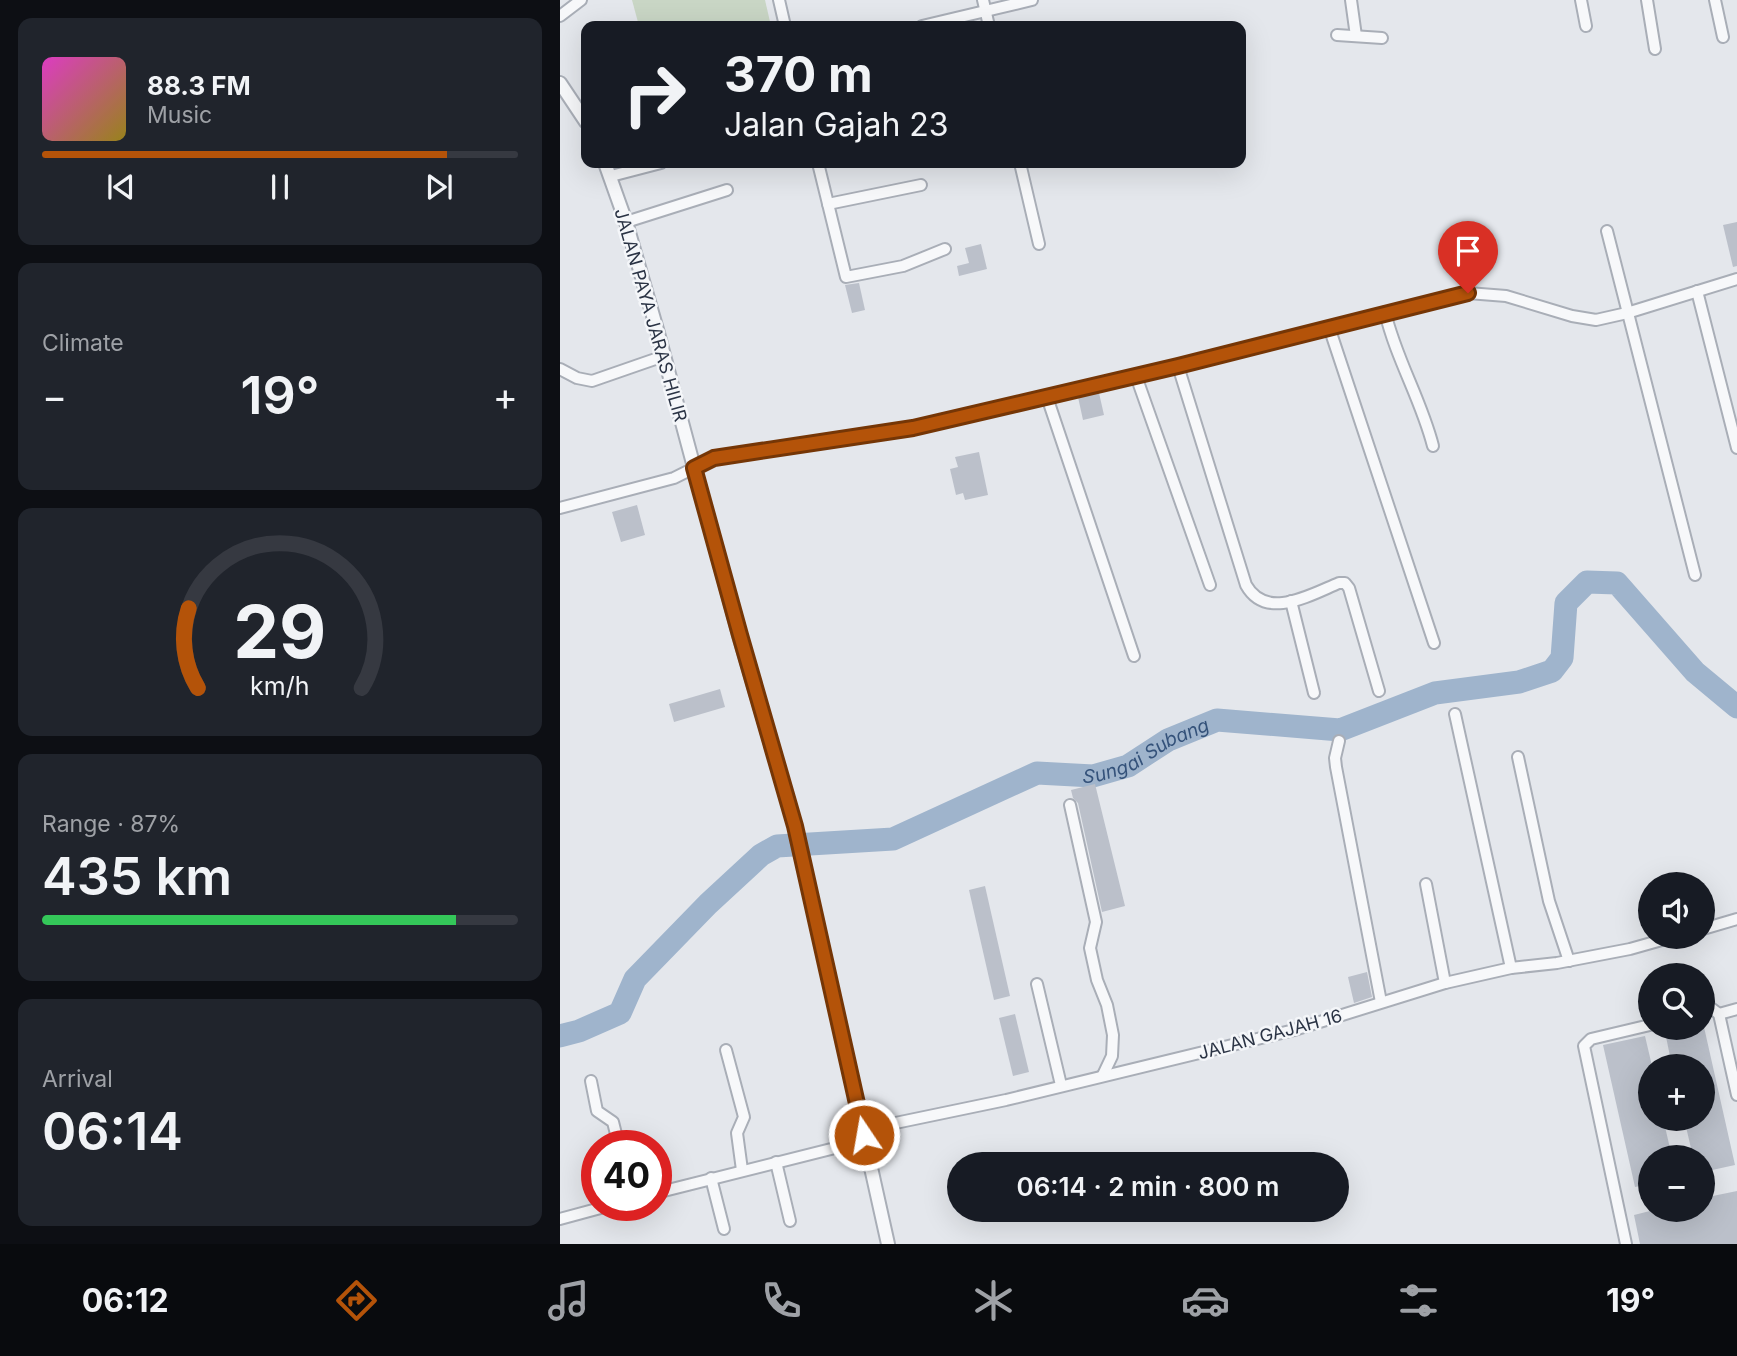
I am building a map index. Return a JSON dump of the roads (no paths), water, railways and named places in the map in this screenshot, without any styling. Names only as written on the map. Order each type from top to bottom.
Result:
[{"type":"street","points":[[560,16],[581,0]]},
{"type":"street","points":[[781,0],[784,21]]},
{"type":"street","points":[[937,21],[984,5],[1032,0]]},
{"type":"street","points":[[1351,0],[1356,36]]},
{"type":"street","points":[[1581,0],[1587,26]]},
{"type":"street","points":[[1647,0],[1655,49]]},
{"type":"street","points":[[1714,0],[1723,37]]},
{"type":"street","points":[[1337,35],[1382,38]]},
{"type":"street","points":[[560,83],[581,114]]},
{"type":"street","name":"JALAN PAYA JARAS HILIR","points":[[608,168],[626,222],[795,826],[888,1244]]},
{"type":"street","points":[[611,176],[641,168]]},
{"type":"street","points":[[819,168],[846,277],[903,266],[945,249]]},
{"type":"street","points":[[1021,168],[1039,244]]},
{"type":"street","points":[[828,204],[921,185]]},
{"type":"street","points":[[626,222],[727,190]]},
{"type":"street","points":[[1608,231],[1695,575]]},
{"type":"street","points":[[560,508],[674,478],[714,458],[913,428],[1178,366],[1468,293],[1506,296],[1583,319],[1596,320],[1737,279]]},
{"type":"street","points":[[1697,291],[1737,448]]},
{"type":"street","points":[[1385,312],[1395,347],[1425,416],[1433,446]]},
{"type":"street","points":[[1329,327],[1434,643]]},
{"type":"street","points":[[560,369],[592,382],[664,356]]},
{"type":"street","points":[[1178,366],[1251,594],[1270,604],[1291,601],[1339,583],[1347,585],[1379,691]]},
{"type":"street","points":[[1136,376],[1210,585]]},
{"type":"street","points":[[1047,397],[1134,656]]},
{"type":"street","points":[[1291,601],[1314,694]]},
{"type":"street","points":[[1455,714],[1511,968]]},
{"type":"street","points":[[1339,741],[1336,767],[1381,1003]]},
{"type":"street","points":[[1518,757],[1549,901],[1569,961]]},
{"type":"street","points":[[1070,805],[1096,922],[1090,948],[1113,1035],[1112,1056],[1103,1075]]},
{"type":"street","points":[[1426,884],[1445,983]]},
{"type":"street","points":[[1715,925],[1737,919]]},
{"type":"street","name":"JALAN GAJAH 16","points":[[672,1189],[859,1142],[864,1135],[881,1126],[1006,1100],[1294,1030],[1445,983],[1511,968],[1569,961],[1638,947]]},
{"type":"street","points":[[1037,984],[1061,1085]]},
{"type":"street","points":[[1719,1014],[1737,1009]]},
{"type":"street","points":[[1715,1010],[1719,1014],[1737,1095]]},
{"type":"street","points":[[1626,1244],[1584,1046],[1591,1039],[1638,1028]]},
{"type":"street","points":[[726,1050],[744,1117],[737,1130],[742,1170]]},
{"type":"street","points":[[591,1081],[597,1111],[612,1122],[614,1130]]},
{"type":"street","points":[[776,1161],[790,1221]]},
{"type":"street","points":[[712,1178],[724,1229]]},
{"type":"street","points":[[560,1219],[581,1213]]},
{"type":"waterway","name":"Sungai Subang","points":[[560,1036],[579,1031],[620,1013],[635,979],[708,904],[761,855],[777,846],[893,839],[1037,773],[1093,776],[1128,766],[1168,740],[1217,720],[1340,730],[1435,693],[1519,682],[1552,671],[1562,658],[1566,603],[1587,582],[1617,583],[1695,672],[1737,707]]}]
